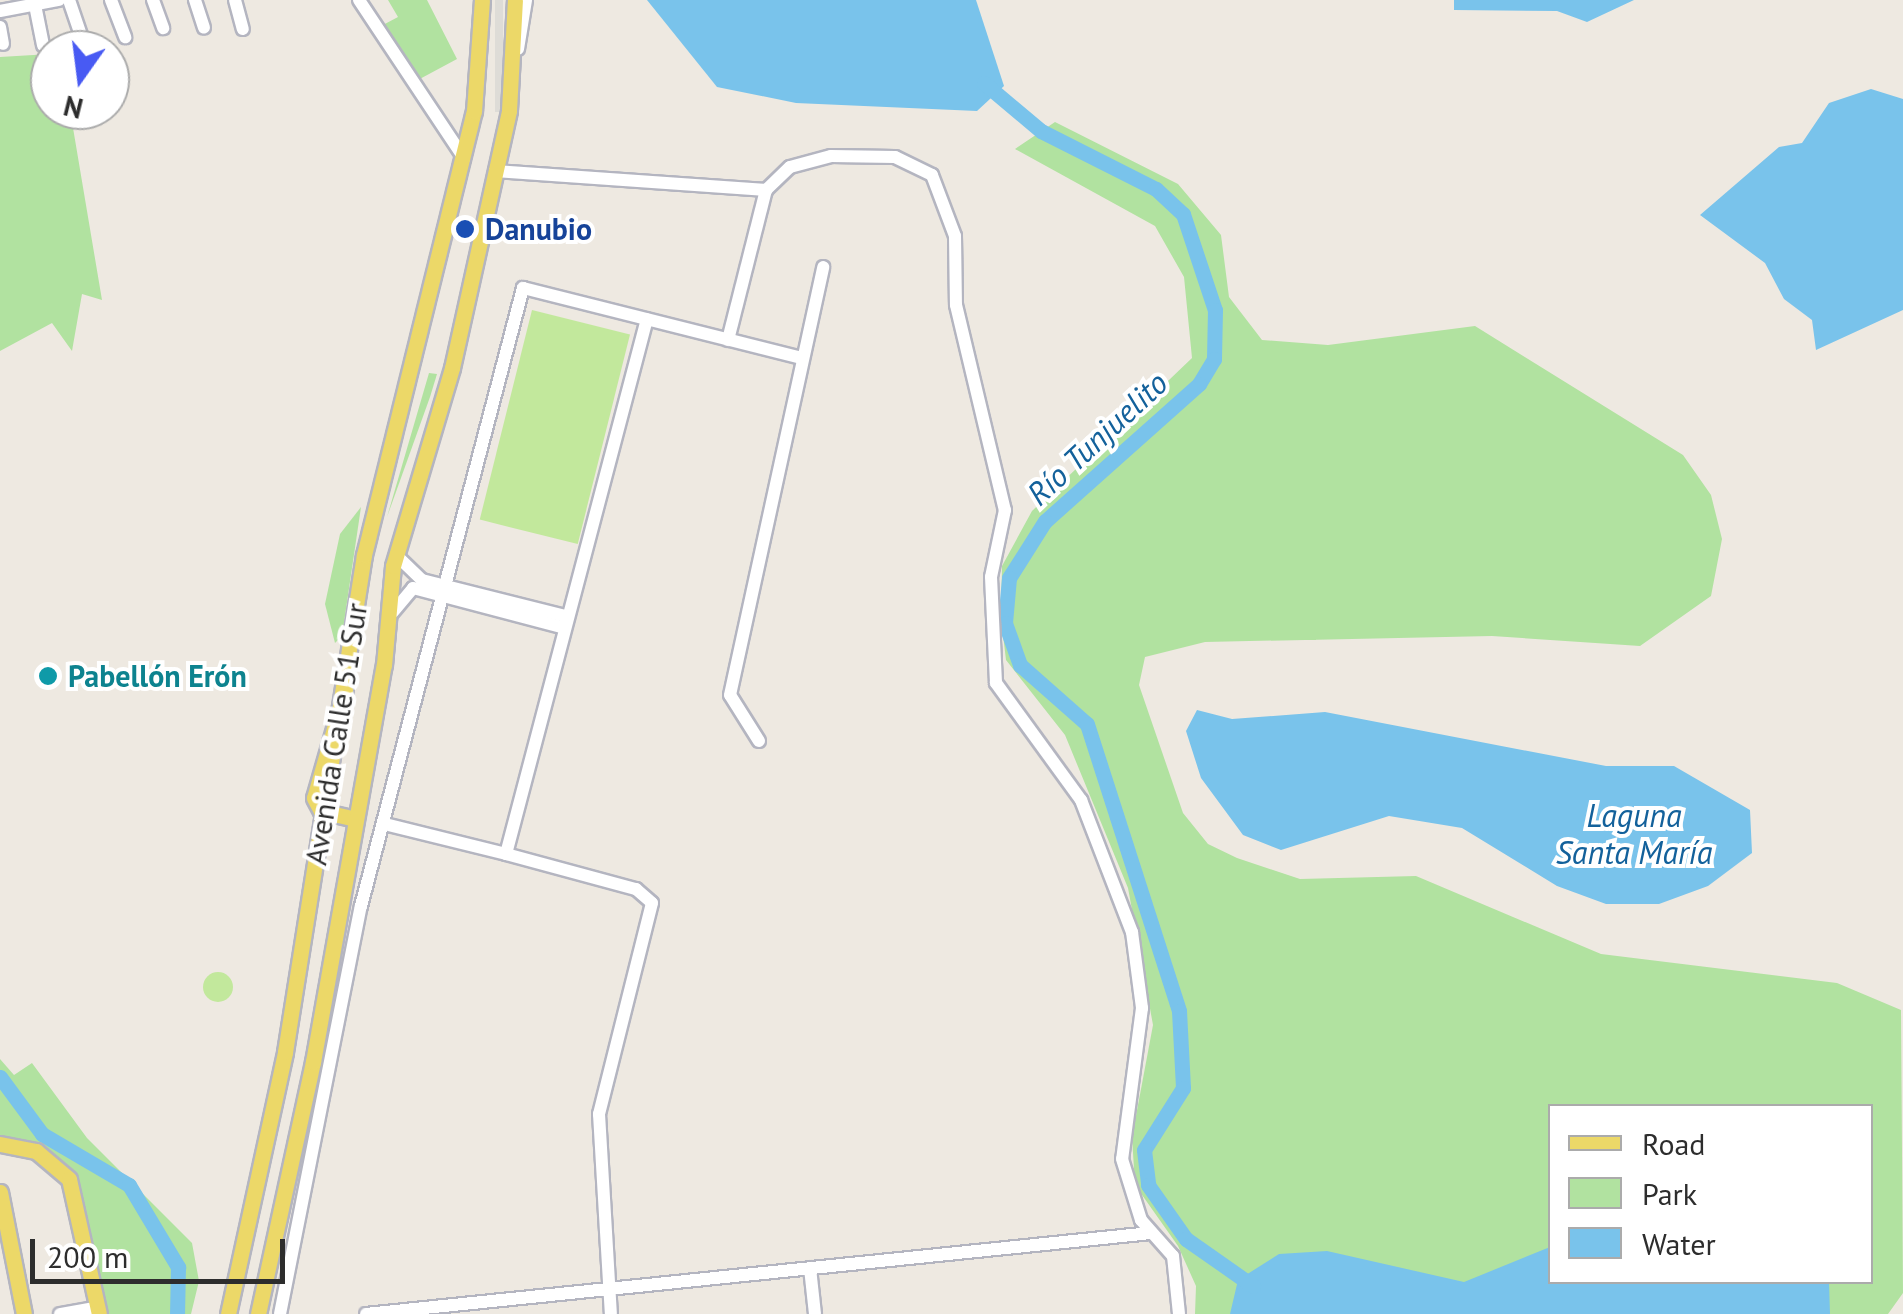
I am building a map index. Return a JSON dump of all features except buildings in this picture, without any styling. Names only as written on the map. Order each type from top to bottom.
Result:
[{"type":"main road","name":"Avenida Calle 51 Sur","points":[[228,1314],[326,813],[315,788],[329,722],[351,678],[369,533],[464,158],[482,0]]},
{"type":"main road","name":"Avenida Calle 51 Sur","points":[[258,1314],[355,820],[396,555],[456,354],[496,171],[516,66],[514,0]]},
{"type":"main road","points":[[326,813],[355,820]]},
{"type":"main road","points":[[0,1144],[47,1157],[75,1195],[99,1310]]},
{"type":"main road","points":[[0,1195],[24,1314]]},
{"type":"street","points":[[0,11],[58,0]]},
{"type":"street","points":[[69,0],[79,30]]},
{"type":"street","points":[[111,0],[123,30]]},
{"type":"street","points":[[154,0],[163,28]]},
{"type":"street","points":[[195,0],[204,28]]},
{"type":"street","points":[[235,0],[244,29]]},
{"type":"street","points":[[359,0],[464,158]]},
{"type":"street","points":[[516,66],[526,0]]},
{"type":"street","points":[[32,3],[38,30]]},
{"type":"street","points":[[0,27],[3,44]]},
{"type":"street","points":[[496,171],[766,190],[813,158],[895,157],[932,175],[946,200],[956,305],[1005,510],[991,576],[996,683],[1081,800],[1132,932],[1142,1008],[1122,1159],[1128,1192],[1151,1233],[1173,1256],[1180,1314]]},
{"type":"street","points":[[728,340],[766,190]]},
{"type":"street","points":[[759,741],[730,695],[823,267]]},
{"type":"street","points":[[280,1314],[361,906],[388,825],[523,288],[801,358]]},
{"type":"street","points":[[506,854],[564,622],[647,319]]},
{"type":"street","points":[[396,555],[416,577],[446,591],[564,622]]},
{"type":"street","points":[[386,634],[402,591],[446,591]]},
{"type":"street","points":[[388,825],[636,889],[652,902],[599,1114],[611,1314]]},
{"type":"street","points":[[366,1314],[1151,1233]]},
{"type":"street","points":[[810,1268],[815,1314]]},
{"type":"street","points":[[60,1314],[99,1310]]},
{"type":"green space","points":[[388,0],[427,0],[457,59],[416,81],[381,26],[398,17]]},
{"type":"green space","points":[[30,55],[30,130],[73,130],[102,300],[82,294],[72,351],[52,323],[0,351],[0,57]]},
{"type":"green space","points":[[1055,122],[1178,184],[1221,235],[1229,297],[1262,340],[1328,345],[1475,326],[1683,455],[1711,495],[1722,539],[1711,596],[1640,646],[1492,636],[1205,642],[1145,657],[1139,685],[1183,813],[1208,844],[1237,858],[1300,879],[1416,876],[1601,954],[1837,983],[1901,1010],[1903,1293],[1888,1314],[1195,1314],[1196,1286],[1178,1246],[1135,1185],[1132,1137],[1153,1025],[1128,888],[1065,735],[1006,660],[1001,618],[1002,566],[1032,511],[1192,358],[1184,277],[1155,226],[1015,149]]},
{"type":"green space","points":[[532,310],[630,334],[578,544],[480,520]]},
{"type":"green space","points":[[429,373],[437,374],[387,517]]},
{"type":"green space","points":[[361,507],[342,636],[335,643],[325,604],[340,534]]},
{"type":"green space","points":[[218,972],[229,976],[233,987],[229,998],[218,1002],[207,998],[203,987],[207,976]]},
{"type":"green space","points":[[0,1059],[14,1075],[32,1063],[87,1138],[192,1243],[199,1281],[191,1314],[108,1314],[76,1175],[41,1148],[0,1138]]},
{"type":"shaded area","points":[[495,0],[503,0],[503,112],[495,112]]},
{"type":"water","points":[[647,0],[976,0],[1004,86],[977,111],[796,103],[717,87]]},
{"type":"water","points":[[1454,0],[1634,0],[1587,22],[1557,11],[1454,10]]},
{"type":"water","points":[[1871,89],[1903,99],[1903,310],[1816,350],[1812,320],[1784,299],[1765,263],[1700,215],[1779,147],[1802,143],[1829,103]]},
{"type":"water","name":"Laguna Santa María","points":[[1197,710],[1232,719],[1325,712],[1606,766],[1674,766],[1750,810],[1752,853],[1708,886],[1659,904],[1606,904],[1557,886],[1462,828],[1389,816],[1281,850],[1243,835],[1201,778],[1186,731]]},
{"type":"water","points":[[1548,1248],[1548,1284],[1829,1284],[1830,1314],[1230,1314],[1238,1280],[1279,1254],[1327,1251],[1464,1282]]},
{"type":"waterway","name":"Río Tunjuelito","points":[[984,83],[1041,131],[1156,189],[1183,214],[1215,310],[1214,359],[1199,384],[1045,521],[1009,578],[1005,623],[1020,665],[1087,724],[1179,1011],[1183,1088],[1144,1150],[1148,1185],[1186,1239],[1253,1286]]},
{"type":"waterway","points":[[0,1077],[42,1134],[129,1185],[178,1267],[177,1314]]},
{"type":"place","name":"Danubio","points":[[465,229]]},
{"type":"place","name":"Pabellón Erón","points":[[48,676]]}]
